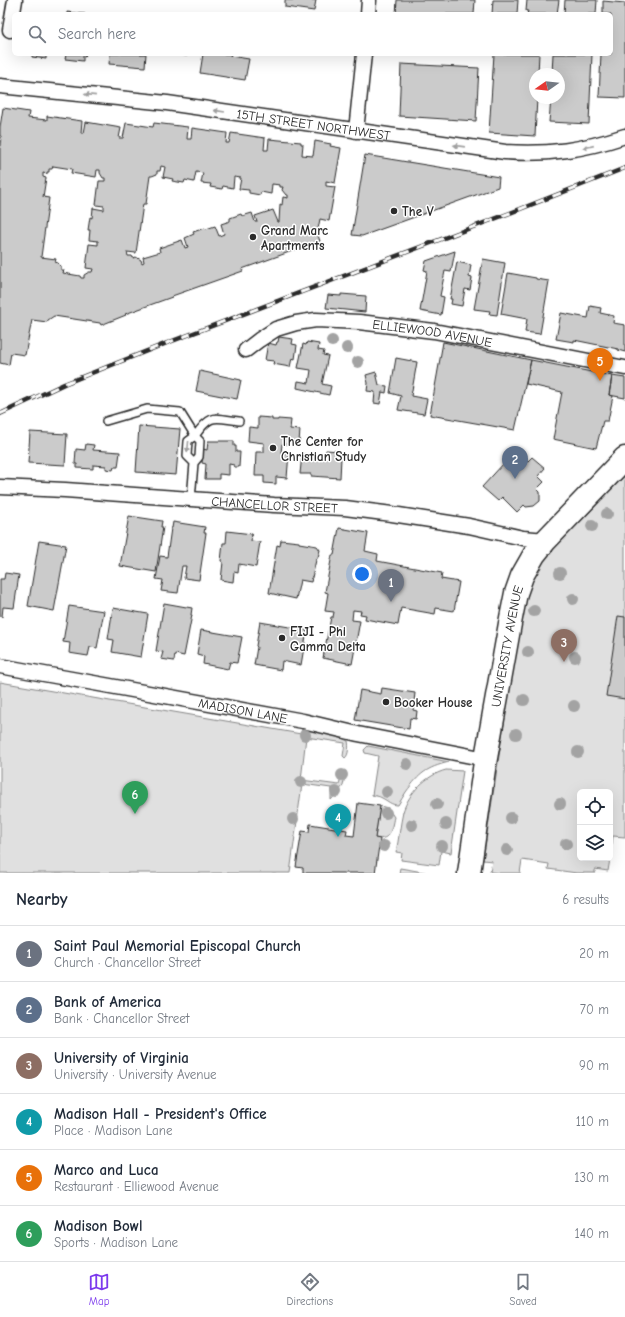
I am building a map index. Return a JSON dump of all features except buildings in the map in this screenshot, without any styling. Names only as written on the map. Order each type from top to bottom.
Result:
[{"type":"main road","name":"UNIVERSITY AVENUE","points":[[469,873],[486,759],[516,593],[522,576],[534,555],[546,540],[625,458]]},
{"type":"street","points":[[13,12],[15,0]]},
{"type":"street","points":[[368,12],[369,0]]},
{"type":"street","points":[[10,30],[12,18]]},
{"type":"street","points":[[356,131],[364,56]]},
{"type":"street","name":"15TH STREET NORTHWEST","points":[[0,86],[168,103],[523,154],[554,153],[585,148],[625,136]]},
{"type":"street","name":"ELLIEWOOD AVENUE","points":[[246,350],[258,340],[276,329],[296,323],[316,320],[359,322],[434,331],[625,368]]},
{"type":"street","name":"CHANCELLOR STREET","points":[[0,487],[345,508],[469,526],[523,538],[546,540]]},
{"type":"street","name":"MADISON LANE","points":[[0,666],[303,721],[358,734],[486,759]]},
{"type":"lane","points":[[106,421],[147,409],[180,412],[195,436],[200,441],[199,457],[194,463],[191,499]]},
{"type":"lane","points":[[194,463],[187,456],[188,441],[195,436],[205,422],[214,418],[239,422]]},
{"type":"shaded area","points":[[625,476],[625,837],[613,836],[613,789],[577,789],[577,861],[610,861],[608,871],[595,869],[595,873],[577,873],[548,869],[549,864],[522,860],[520,873],[500,873],[490,872],[492,861],[483,860],[523,600],[545,557]]},
{"type":"shaded area","points":[[0,682],[301,734],[302,729],[330,733],[348,741],[349,745],[346,757],[345,758],[343,756],[345,743],[306,737],[301,780],[339,785],[342,771],[346,771],[343,786],[331,800],[331,788],[302,784],[290,873],[0,873]]},
{"type":"shaded area","points":[[368,746],[449,762],[424,772],[411,786],[398,805],[396,805],[391,804],[381,797],[372,795],[378,756],[365,753],[364,750]]},
{"type":"shaded area","points":[[446,770],[463,771],[451,853],[441,851],[439,865],[401,860],[402,853],[396,852],[403,812],[406,805],[414,791],[420,785],[432,776]]},
{"type":"shaded area","points":[[380,806],[388,808],[394,817],[389,834],[384,838],[375,838]]},
{"type":"shaded area","points":[[400,868],[429,873],[399,873]]},
{"type":"railway","points":[[0,414],[64,384],[167,343],[625,168]]},
{"type":"place","name":"The V","points":[[394,211]]},
{"type":"place","name":"Grand Marc Apartments","points":[[253,237]]},
{"type":"place","name":"Marco and Luca","points":[[600,381]]},
{"type":"place","name":"The Center for Christian Study","points":[[273,448]]},
{"type":"place","name":"Bank of America","points":[[515,479]]},
{"type":"place","name":"Saint Paul Memorial Episcopal Church","points":[[391,602]]},
{"type":"place","name":"FIJI - Phi Gamma Delta","points":[[282,638]]},
{"type":"place","name":"University of Virginia","points":[[564,662]]},
{"type":"place","name":"Booker House","points":[[386,702]]},
{"type":"place","name":"Madison Bowl","points":[[135,814]]},
{"type":"place","name":"Madison Hall - President's Office","points":[[338,837]]}]
